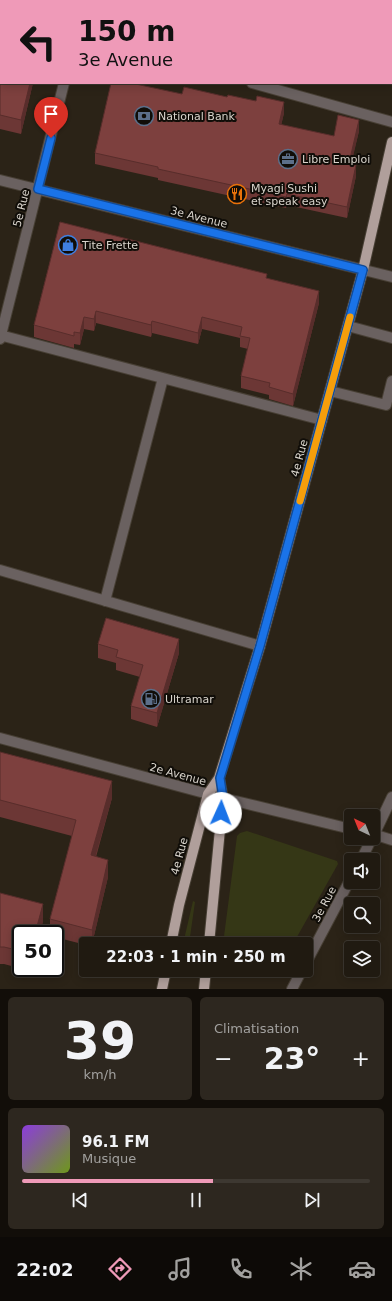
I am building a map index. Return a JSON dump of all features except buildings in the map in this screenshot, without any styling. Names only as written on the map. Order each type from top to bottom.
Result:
[{"type":"main road","name":"4e Rue","points":[[172,937],[179,905],[208,794],[220,778],[260,646],[363,270],[392,142]]},
{"type":"main road","name":"4e Rue","points":[[210,937],[223,798],[220,778]]},
{"type":"main road","points":[[162,989],[165,977]]},
{"type":"main road","points":[[204,989],[205,977]]},
{"type":"street","name":"5e Rue","points":[[0,336],[64,84]]},
{"type":"street","points":[[256,84],[392,122]]},
{"type":"street","name":"3e Avenue","points":[[0,180],[392,277]]},
{"type":"street","points":[[348,326],[392,338]]},
{"type":"street","points":[[0,336],[322,420]]},
{"type":"street","points":[[105,601],[163,378]]},
{"type":"street","points":[[330,391],[386,405],[392,381]]},
{"type":"street","points":[[0,570],[260,646]]},
{"type":"street","name":"2e Avenue","points":[[0,738],[223,798],[344,827]]},
{"type":"street","points":[[380,822],[392,797]]},
{"type":"street","points":[[380,837],[392,840]]},
{"type":"street","name":"3e Rue","points":[[313,950],[345,889]]},
{"type":"street","points":[[292,989],[298,977]]},
{"type":"green space","points":[[247,831],[337,861],[338,864],[297,937],[224,937],[237,836],[240,833]]},
{"type":"green space","points":[[193,901],[195,902],[190,937],[185,937]]},
{"type":"slow traffic","points":[[300,501],[350,317]]},
{"type":"place","name":"National Bank","points":[[144,116]]},
{"type":"place","name":"Libre Emploi","points":[[288,159]]},
{"type":"place","name":"Myagi Sushi et speak easy","points":[[237,194]]},
{"type":"place","name":"Tite Frette","points":[[68,245]]},
{"type":"place","name":"Ultramar","points":[[151,699]]},
{"type":"route","points":[[51,138],[38,189],[363,270],[260,646],[220,778],[223,798],[221,813]]}]
